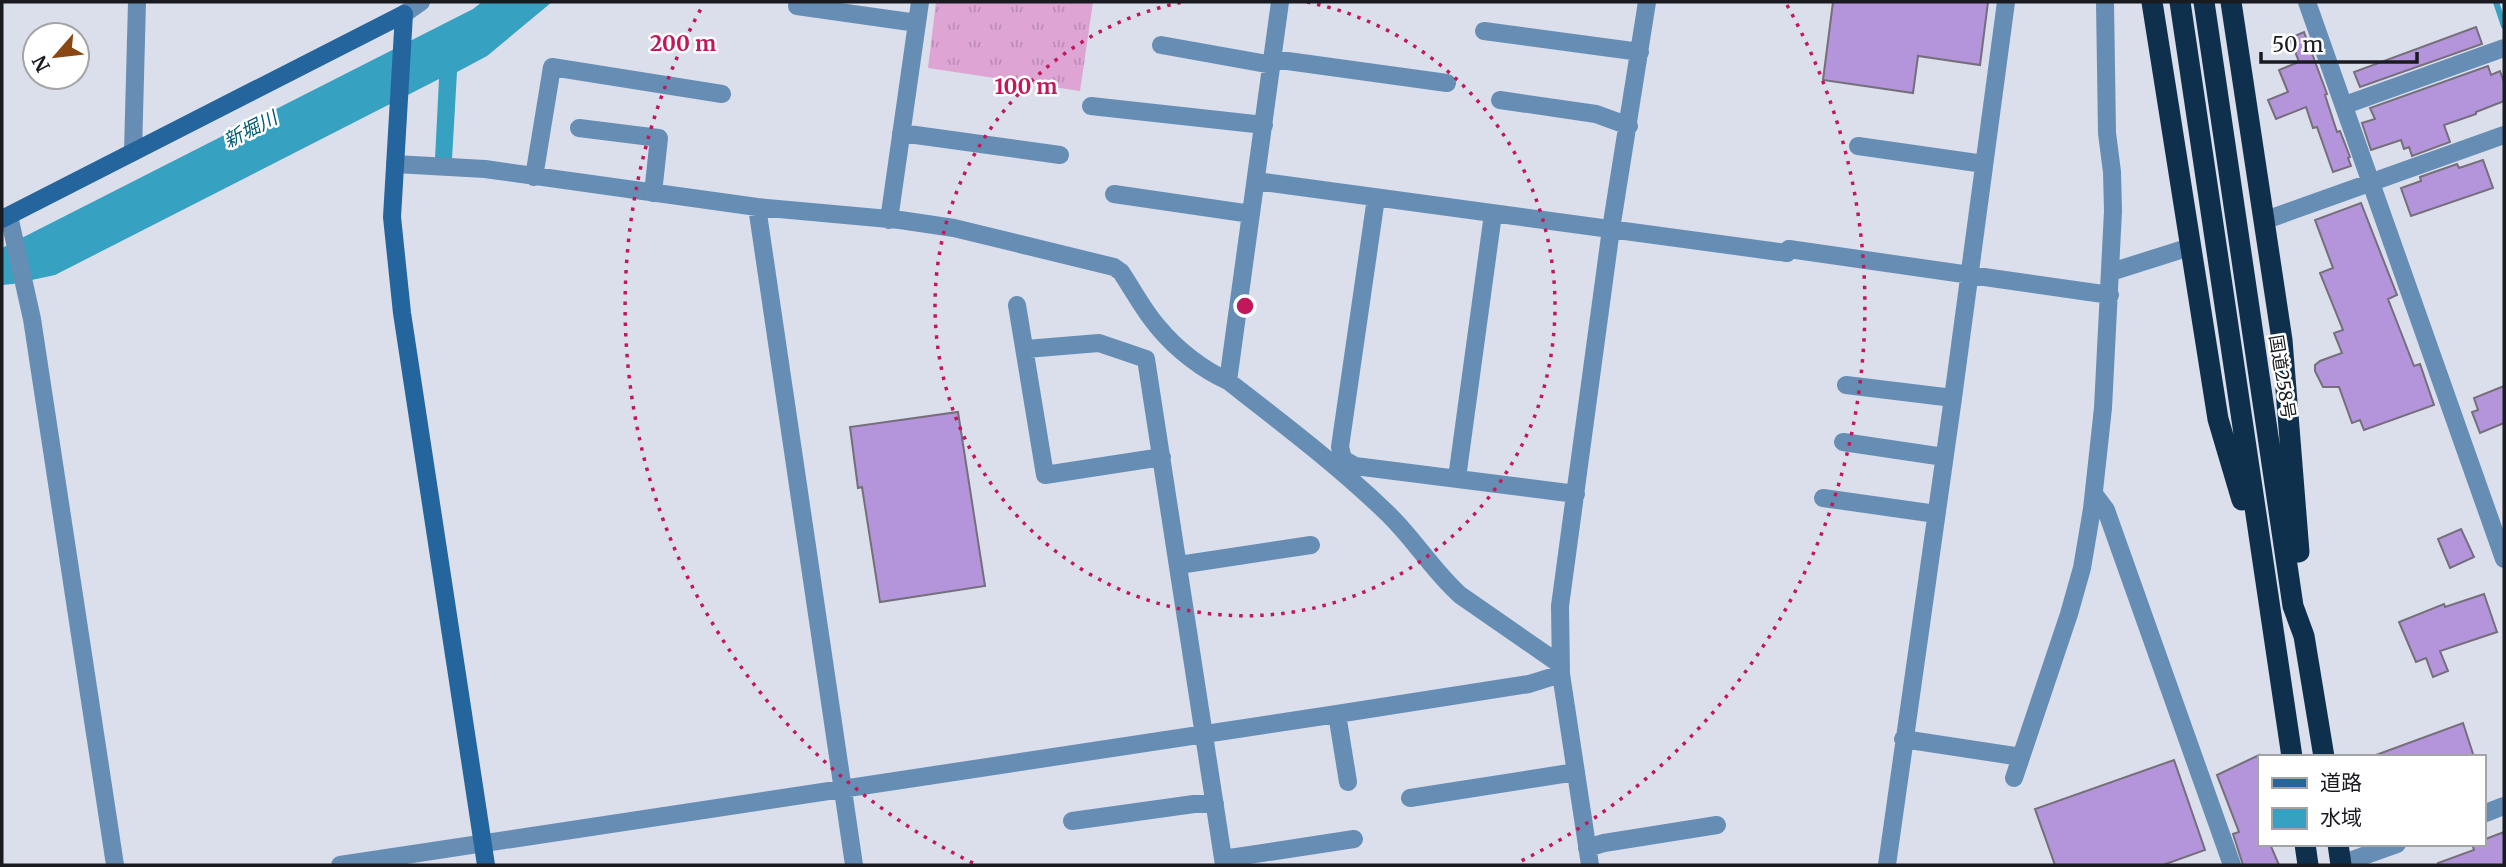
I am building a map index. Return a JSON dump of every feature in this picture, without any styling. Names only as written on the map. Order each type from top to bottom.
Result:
[{"type":"highway","points":[[2152,2],[2218,419],[2261,562]]},
{"type":"highway","points":[[2180,2],[2292,755]]},
{"type":"highway","name":"国道258号","points":[[2204,2],[2293,606],[2304,636],[2324,755]]},
{"type":"highway","points":[[2231,2],[2282,340],[2305,605],[2304,636]]},
{"type":"highway","points":[[2305,846],[2308,865]]},
{"type":"street","points":[[133,152],[137,2]]},
{"type":"street","points":[[114,865],[32,319],[5,217],[421,2]]},
{"type":"street","points":[[889,220],[920,2]]},
{"type":"street","points":[[1228,381],[1280,2]]},
{"type":"street","points":[[1589,856],[1561,669],[1560,606],[1611,229],[1647,2]]},
{"type":"street","points":[[1887,865],[2006,2]]},
{"type":"street","points":[[2014,778],[2082,568],[2094,494],[2103,408],[2113,211],[2107,133],[2105,2]]},
{"type":"street","points":[[2307,2],[2504,559]]},
{"type":"street","points":[[797,6],[918,23]]},
{"type":"street","points":[[406,8],[392,217],[402,313],[486,865]]},
{"type":"street","points":[[1484,31],[1640,52]]},
{"type":"street","points":[[1161,45],[1273,62],[1447,83]]},
{"type":"street","points":[[2345,105],[2504,48]]},
{"type":"street","points":[[534,177],[552,67],[722,94]]},
{"type":"street","points":[[1500,100],[1596,114],[1629,126]]},
{"type":"street","points":[[1091,106],[1264,125]]},
{"type":"street","points":[[579,128],[659,138],[653,193]]},
{"type":"street","points":[[901,133],[1060,155]]},
{"type":"street","points":[[2263,220],[2504,135]]},
{"type":"street","points":[[1858,146],[1984,163]]},
{"type":"street","points":[[395,164],[485,169],[757,207],[954,228],[1114,267],[1121,272],[1167,337],[1212,374],[1228,381],[1340,463],[1407,533],[1453,589],[1561,669]]},
{"type":"street","points":[[1256,181],[1787,253],[1789,249],[2110,295]]},
{"type":"street","points":[[1114,194],[1251,214]]},
{"type":"street","points":[[1340,463],[1340,447],[1376,198]]},
{"type":"street","points":[[757,207],[855,865]]},
{"type":"street","points":[[1457,478],[1493,214]]},
{"type":"street","points":[[2111,272],[2190,247]]},
{"type":"street","points":[[1017,304],[1045,475],[1162,457]]},
{"type":"street","points":[[1146,359],[1167,337]]},
{"type":"street","points":[[1026,349],[1099,343],[1146,359]]},
{"type":"street","points":[[1146,359],[1223,862],[1354,839]]},
{"type":"street","points":[[1846,385],[1953,398]]},
{"type":"street","points":[[1843,442],[1944,457]]},
{"type":"street","points":[[1340,463],[1576,494]]},
{"type":"street","points":[[2094,494],[2106,510],[2232,865]]},
{"type":"street","points":[[1823,498],[1936,514]]},
{"type":"street","points":[[1179,565],[1311,545]]},
{"type":"street","points":[[340,865],[1529,684],[1561,669]]},
{"type":"street","points":[[1337,714],[1348,782]]},
{"type":"street","points":[[1903,739],[2021,757]]},
{"type":"street","points":[[1410,797],[1576,772]]},
{"type":"street","points":[[1072,821],[1194,804],[1215,804]]},
{"type":"street","points":[[2485,813],[2504,806]]},
{"type":"street","points":[[1589,856],[1604,843],[1717,825]]},
{"type":"street","points":[[2340,858],[2390,846]]},
{"type":"green space","points":[[936,2],[1093,2],[1080,91],[928,68]]},
{"type":"water","name":"新堀川","points":[[482,2],[552,2],[487,56],[457,72],[452,159],[435,159],[439,79],[55,275],[2,285],[2,248],[473,9]]},
{"type":"building","points":[[1833,2],[1988,2],[1980,65],[1918,56],[1913,93],[1823,80]]},
{"type":"building","points":[[2476,27],[2482,44],[2360,87],[2354,72]]},
{"type":"building","points":[[2304,32],[2327,94],[2325,95],[2337,132],[2340,131],[2350,157],[2351,166],[2333,172],[2317,127],[2313,128],[2306,107],[2276,119],[2268,100],[2288,92],[2279,70],[2299,62],[2290,38]]},
{"type":"building","points":[[2488,66],[2491,75],[2500,71],[2504,82],[2504,101],[2444,125],[2450,142],[2412,156],[2409,147],[2404,149],[2401,140],[2371,150],[2362,123],[2375,119],[2370,108]]},
{"type":"building","points":[[2483,160],[2493,188],[2411,216],[2401,188],[2421,181],[2420,177],[2457,164],[2459,168]]},
{"type":"building","points":[[2361,203],[2397,295],[2388,299],[2414,366],[2420,364],[2434,405],[2364,430],[2360,420],[2352,423],[2339,387],[2323,387],[2315,371],[2315,365],[2320,361],[2342,353],[2334,333],[2343,330],[2320,273],[2333,268],[2315,220]]},
{"type":"building","points":[[2504,386],[2504,423],[2480,433],[2472,412],[2478,410],[2474,398]]},
{"type":"building","points":[[958,412],[985,586],[880,602],[862,487],[858,488],[850,427]]},
{"type":"building","points":[[2461,529],[2474,557],[2450,568],[2438,539]]},
{"type":"building","points":[[2484,594],[2497,632],[2440,651],[2448,671],[2433,677],[2426,658],[2416,662],[2399,622],[2444,604],[2445,607]]},
{"type":"building","points":[[2463,723],[2473,755],[2376,755]]},
{"type":"building","points":[[2258,755],[2258,846],[2271,846],[2279,865],[2243,865],[2233,834],[2239,832],[2217,775]]},
{"type":"building","points":[[2174,760],[2205,850],[2163,865],[2055,865],[2035,809]]},
{"type":"building","points":[[2504,832],[2504,865],[2439,865],[2438,863],[2474,850],[2473,846],[2485,846],[2485,839]]},
{"type":"waterway","points":[[2496,2],[2504,26]]}]
